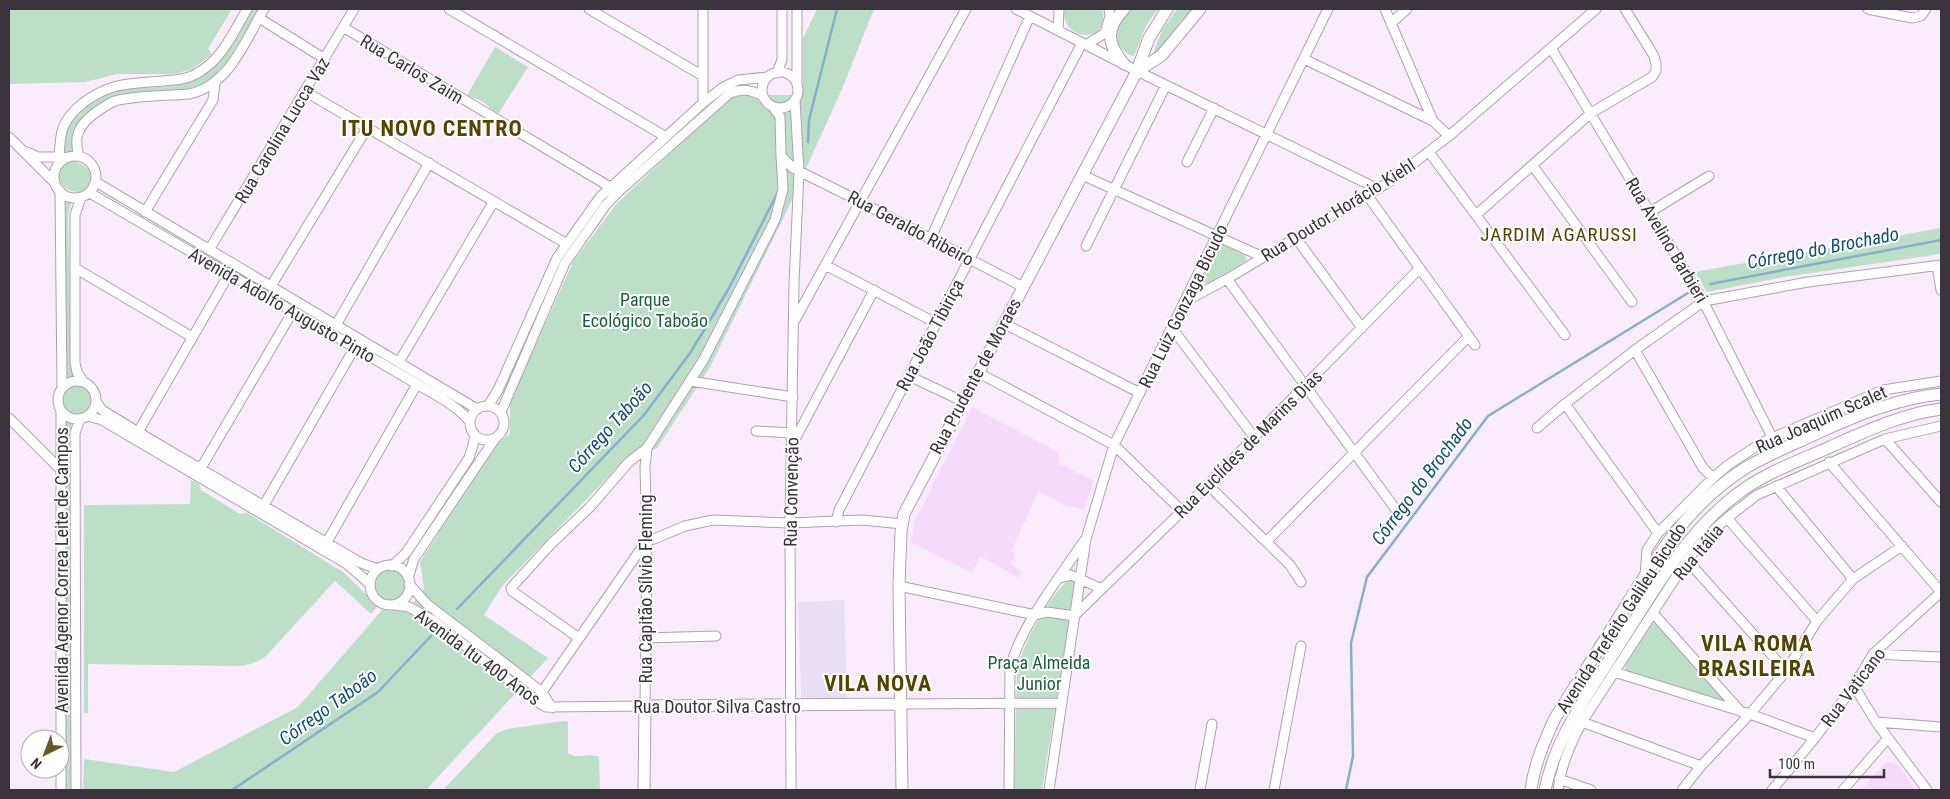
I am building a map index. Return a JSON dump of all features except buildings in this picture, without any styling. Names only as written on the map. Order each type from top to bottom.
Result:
[{"type":"main road","points":[[1124,9],[1112,25],[1110,34],[1115,53],[1124,64]]},
{"type":"main road","name":"Rua Prudente de Moraes","points":[[902,790],[899,586],[904,514],[1137,71],[1151,33],[1167,9]]},
{"type":"main road","points":[[1137,71],[1161,56],[1200,9]]},
{"type":"main road","name":"Avenida Prefeito Galileu Bicudo","points":[[1531,790],[1537,762],[1555,718],[1668,540],[1692,511],[1746,468],[1769,455],[1863,413],[1893,403],[1941,394]]},
{"type":"main road","name":"Avenida Prefeito Galileu Bicudo","points":[[1546,790],[1554,757],[1571,720],[1670,566],[1706,522],[1736,495],[1770,474],[1886,423],[1941,409]]},
{"type":"main road","name":"Rua Doutor Silva Castro","points":[[645,706],[902,704]]},
{"type":"main road","name":"Rua Capitão Sílvio Fleming","points":[[644,790],[645,706]]},
{"type":"street","points":[[247,9],[218,57],[200,72],[180,80],[122,84],[108,87],[75,110],[62,126],[62,159],[55,174],[57,187],[62,388],[58,399],[61,410],[67,416],[102,420],[339,559],[353,568],[370,584]]},
{"type":"street","points":[[79,156],[76,143],[78,130],[86,120],[110,103],[197,92],[215,83],[227,71],[264,9]]},
{"type":"street","name":"Rua Carolina Lucca Vaz","points":[[209,250],[306,92],[354,9]]},
{"type":"street","points":[[449,9],[666,137]]},
{"type":"street","points":[[589,9],[703,76]]},
{"type":"street","points":[[703,9],[703,103]]},
{"type":"street","points":[[777,73],[782,60],[782,9]]},
{"type":"street","points":[[797,9],[798,90],[795,100],[802,173]]},
{"type":"street","points":[[794,322],[966,9]]},
{"type":"street","points":[[1016,9],[1137,71],[1378,189]]},
{"type":"street","points":[[1058,30],[1059,9]]},
{"type":"street","points":[[1084,44],[1105,34],[1110,16],[1109,9]]},
{"type":"street","name":"Rua Luiz Gonzaga Bicudo","points":[[1049,790],[1086,539],[1114,445],[1328,9]]},
{"type":"street","points":[[1385,9],[1433,121]]},
{"type":"street","points":[[1391,23],[1407,9]]},
{"type":"street","name":"Rua Doutor Horácio Kiehl","points":[[1186,301],[1378,189],[1449,136],[1596,9]]},
{"type":"street","points":[[1476,215],[1591,113],[1647,81],[1656,71],[1654,56],[1625,9]]},
{"type":"street","points":[[1868,9],[1912,18],[1924,13]]},
{"type":"street","points":[[931,238],[1030,16]]},
{"type":"street","points":[[259,18],[325,59]]},
{"type":"street","name":"Rua Carlos Zaim","points":[[343,27],[610,188]]},
{"type":"street","name":"Rua João Tibiriça","points":[[836,522],[839,510],[936,323],[1084,44]]},
{"type":"street","name":"Rua Avelino Barbieri","points":[[1550,48],[1704,302],[1772,437]]},
{"type":"street","points":[[1304,59],[1433,121],[1449,136]]},
{"type":"street","points":[[488,406],[498,390],[557,258],[600,197],[703,103],[730,83],[738,80],[768,78],[777,73],[791,76],[797,85]]},
{"type":"street","points":[[579,638],[511,590],[512,586],[551,544],[590,507],[629,462],[647,448],[704,359],[775,220],[783,189],[782,156],[780,118],[763,96],[763,86],[768,78]]},
{"type":"street","points":[[145,212],[213,100],[215,83]]},
{"type":"street","points":[[1086,246],[1166,85]]},
{"type":"street","points":[[501,412],[565,263],[605,206],[730,92],[751,90],[763,96]]},
{"type":"street","points":[[306,92],[567,244]]},
{"type":"street","points":[[773,107],[785,108],[795,100]]},
{"type":"street","points":[[1187,162],[1214,108]]},
{"type":"street","points":[[271,286],[367,128]]},
{"type":"street","points":[[9,137],[57,187],[70,196],[81,198]]},
{"type":"street","points":[[16,144],[38,157],[62,159],[79,156],[89,162],[94,168],[96,182],[90,193],[81,198],[74,215],[75,364],[83,381],[91,387],[96,401],[102,410],[361,563],[378,569],[392,566],[406,553],[469,458],[474,435],[470,422],[476,409],[488,406],[501,412],[505,422],[502,433],[494,440],[414,559],[406,597],[395,604],[386,605],[379,602],[373,596],[370,584],[373,574],[378,569]]},
{"type":"street","points":[[1429,152],[1565,335]]},
{"type":"street","name":"Rua Geraldo Ribeiro","points":[[782,156],[790,166],[802,173],[1023,287]]},
{"type":"street","points":[[336,325],[429,163]]},
{"type":"street","points":[[1533,166],[1632,302]]},
{"type":"street","name":"Rua Convenção","points":[[792,790],[790,523],[794,283],[798,194],[802,173]]},
{"type":"street","points":[[1082,175],[1263,257]]},
{"type":"street","points":[[1650,212],[1709,176]]},
{"type":"street","name":"Avenida Adolfo Augusto Pinto","points":[[96,182],[476,409]]},
{"type":"street","name":"Avenida Adolfo Augusto Pinto","points":[[90,193],[454,406],[470,422]]},
{"type":"street","points":[[1367,195],[1419,270],[1475,345]]},
{"type":"street","points":[[399,362],[494,201]]},
{"type":"street","points":[[1296,238],[1362,328]]},
{"type":"street","points":[[1248,250],[1251,258],[1248,266]]},
{"type":"street","points":[[825,265],[936,323]]},
{"type":"street","points":[[1537,428],[1635,350],[1704,302],[1808,282],[1939,265],[1941,290]]},
{"type":"street","points":[[75,268],[192,337]]},
{"type":"street","name":"Rua Euclídes de Marins Dias","points":[[1075,616],[1182,511],[1419,270]]},
{"type":"street","points":[[138,432],[229,274]]},
{"type":"street","points":[[1226,279],[1397,511]]},
{"type":"street","points":[[794,283],[803,290],[811,290]]},
{"type":"street","points":[[792,445],[874,290]]},
{"type":"street","points":[[201,468],[293,311]]},
{"type":"street","points":[[1004,323],[1140,393]]},
{"type":"street","points":[[1172,328],[1254,437]]},
{"type":"street","points":[[1267,542],[1468,336]]},
{"type":"street","points":[[264,505],[355,347]]},
{"type":"street","points":[[1635,350],[1703,468],[1712,478]]},
{"type":"street","points":[[977,372],[1114,445],[1182,511]]},
{"type":"street","points":[[909,376],[962,401]]},
{"type":"street","points":[[62,388],[71,381],[83,381]]},
{"type":"street","points":[[690,381],[793,397]]},
{"type":"street","name":"Rua Joaquim Scalet","points":[[1645,576],[1647,550],[1658,533],[1712,478],[1728,465],[1772,437],[1884,390],[1941,381]]},
{"type":"street","points":[[327,542],[417,384]]},
{"type":"street","points":[[84,417],[94,409],[96,401]]},
{"type":"street","points":[[1565,404],[1658,533]]},
{"type":"street","name":"Avenida Agenor Correa Leite de Campos","points":[[61,410],[61,790]]},
{"type":"street","name":"Avenida Agenor Correa Leite de Campos","points":[[76,790],[75,433],[84,417]]},
{"type":"street","points":[[9,418],[61,470]]},
{"type":"street","name":"Rua Itália","points":[[1558,790],[1559,779],[1569,746],[1582,722],[1687,560],[1707,536],[1757,495],[1776,486],[1885,438],[1941,426]]},
{"type":"street","points":[[756,431],[792,432]]},
{"type":"street","points":[[474,435],[481,440],[494,440]]},
{"type":"street","points":[[1885,438],[1941,502]]},
{"type":"street","points":[[42,451],[60,447]]},
{"type":"street","name":"Rua Capitão Sílvio Fleming","points":[[645,706],[647,540],[645,467],[647,448]]},
{"type":"street","points":[[1829,462],[1941,592]]},
{"type":"street","points":[[1208,484],[1290,565],[1301,582]]},
{"type":"street","points":[[1776,486],[1853,579]]},
{"type":"street","points":[[1727,518],[1817,621]]},
{"type":"street","points":[[534,700],[542,692],[647,540],[654,539],[684,526],[708,521],[790,523],[863,520],[902,524]]},
{"type":"street","points":[[1009,790],[1010,669],[1013,657],[1019,642],[1035,615],[1086,539]]},
{"type":"street","points":[[1682,790],[1745,713],[1786,671],[1817,621],[1853,579],[1902,546]]},
{"type":"street","points":[[1687,560],[1786,671]]},
{"type":"street","points":[[392,566],[402,570],[409,581]]},
{"type":"street","points":[[1060,578],[1071,575],[1102,589]]},
{"type":"street","name":"Avenida Itu 400 Anos","points":[[409,581],[428,604],[542,692],[552,708]]},
{"type":"street","points":[[899,586],[1035,615],[1046,612],[1075,616]]},
{"type":"street","name":"Rua Vaticano","points":[[1772,790],[1815,738],[1854,686],[1873,654],[1941,592]]},
{"type":"street","points":[[1049,594],[1051,604],[1060,613]]},
{"type":"street","name":"Avenida Itu 400 Anos","points":[[395,604],[408,607],[429,618],[534,700],[552,708]]},
{"type":"street","points":[[1653,613],[1745,713]]},
{"type":"street","points":[[645,638],[716,636]]},
{"type":"street","points":[[1274,790],[1301,646]]},
{"type":"street","points":[[1873,654],[1941,657]]},
{"type":"street","points":[[1614,672],[1745,713],[1815,738]]},
{"type":"street","points":[[1854,686],[1876,722],[1927,790]]},
{"type":"street","name":"Rua Doutor Silva Castro","points":[[902,704],[1062,703]]},
{"type":"street","name":"Rua Doutor Silva Castro","points":[[552,708],[645,706]]},
{"type":"street","points":[[1582,722],[1701,766]]},
{"type":"street","points":[[1876,722],[1941,726]]},
{"type":"street","points":[[1200,790],[1212,724]]},
{"type":"street","points":[[1843,790],[1888,738]]},
{"type":"street","points":[[1559,779],[1591,790]]},
{"type":"shaded area","points":[[972,407],[1058,452],[1060,464],[1094,481],[1084,509],[1063,505],[1039,491],[1011,551],[1015,554],[1010,564],[1021,571],[1019,578],[980,556],[972,573],[910,542],[915,520]]},
{"type":"shaded area","points":[[844,600],[847,698],[801,698],[798,602]]},
{"type":"shaded area","points":[[1888,762],[1899,766],[1916,790],[1861,790],[1883,765]]},
{"type":"green space","points":[[12,9],[232,9],[208,49],[212,54],[193,69],[175,74],[117,74],[85,82],[10,84],[9,13]]},
{"type":"green space","points":[[253,9],[259,9],[227,62],[212,79],[203,85],[188,89],[121,95],[108,99],[78,122],[72,135],[73,152],[65,154],[65,140],[68,128],[79,113],[93,100],[114,91],[175,86],[197,79],[207,73],[223,58]]},
{"type":"green space","name":"Parque Ecológico Taboão","points":[[817,9],[874,9],[842,89],[785,215],[709,369],[657,448],[622,463],[502,586],[484,615],[548,658],[426,790],[83,790],[84,759],[174,772],[298,707],[382,610],[407,611],[424,589],[420,562],[492,448],[510,434],[510,402],[573,262],[617,203],[728,100],[740,95],[803,95],[803,38]]},
{"type":"green space","points":[[1064,9],[1102,9],[1103,20],[1100,28],[1094,33],[1086,35],[1070,29],[1065,20]]},
{"type":"green space","points":[[1129,9],[1158,9],[1146,26],[1134,56],[1125,52],[1115,35],[1118,23]]},
{"type":"green space","points":[[1177,9],[1193,9],[1154,55],[1162,30]]},
{"type":"green space","points":[[495,47],[528,67],[497,116],[484,103],[475,98],[466,97]]},
{"type":"green space","points":[[73,161],[82,164],[90,173],[91,186],[82,192],[67,189],[59,179],[59,169],[64,163]]},
{"type":"green space","points":[[63,199],[72,200],[68,216],[71,365],[74,376],[65,380]]},
{"type":"green space","points":[[1941,228],[1941,254],[1784,277],[1707,292],[1695,272]]},
{"type":"green space","points":[[1223,244],[1244,254],[1247,260],[1210,283],[1205,283],[1202,280],[1203,276],[1217,246]]},
{"type":"green space","points":[[77,384],[88,388],[92,399],[88,410],[77,414],[66,410],[62,399],[66,388]]},
{"type":"green space","points":[[64,419],[73,423],[73,790],[66,790],[66,779],[70,779],[70,729],[66,729]]},
{"type":"green space","points":[[191,480],[199,484],[201,490],[240,514],[247,513],[343,572],[378,606],[371,614],[335,581],[265,657],[254,663],[242,666],[88,664],[88,713],[84,713],[84,505],[190,504]]},
{"type":"green space","points":[[389,569],[401,573],[405,585],[401,597],[389,601],[377,597],[373,585],[377,573]]},
{"type":"green space","name":"Praça Almeida Junior","points":[[1068,580],[1072,580],[1075,584],[1042,790],[1014,790],[1017,670],[1037,622],[1052,598]]},
{"type":"green space","points":[[1655,623],[1659,625],[1723,694],[1723,700],[1720,702],[1628,673],[1625,669],[1626,663],[1649,625]]},
{"type":"green space","points":[[568,722],[568,753],[575,756],[592,755],[599,757],[600,790],[443,790],[497,733],[507,729]]},
{"type":"waterway","name":"Córrego Taboão","points":[[808,142],[809,120],[837,9]]},
{"type":"waterway","name":"Córrego Taboão","points":[[457,609],[644,415],[690,353],[706,327],[729,288],[779,190]]},
{"type":"waterway","name":"Córrego do Brochado","points":[[1710,284],[1941,240]]},
{"type":"waterway","name":"Córrego do Brochado","points":[[1346,790],[1353,756],[1351,643],[1367,577],[1488,416],[1688,293]]},
{"type":"waterway","name":"Córrego Taboão","points":[[232,790],[378,692],[431,636]]},
{"type":"district","name":"ITU NOVO CENTRO","points":[[432,128]]},
{"type":"district","name":"JARDIM AGARUSSI","points":[[1559,234]]},
{"type":"district","name":"VILA ROMA BRASILEIRA","points":[[1757,656]]},
{"type":"district","name":"VILA NOVA","points":[[878,683]]}]
